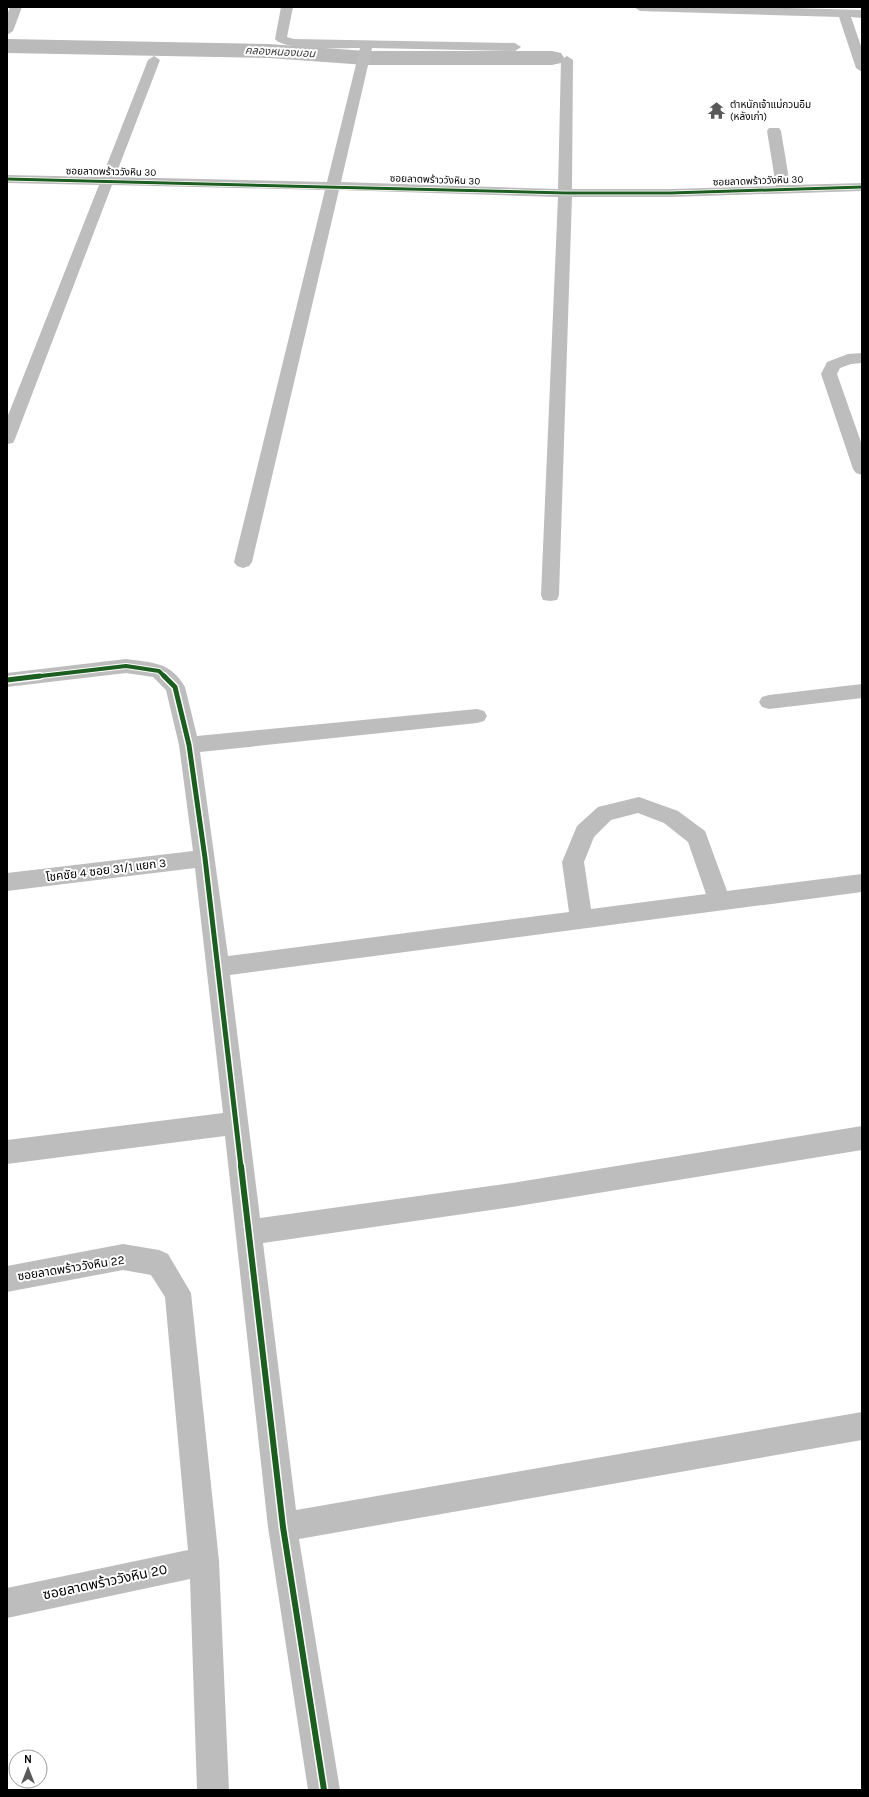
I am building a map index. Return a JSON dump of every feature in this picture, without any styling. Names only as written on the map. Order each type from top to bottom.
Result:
[{"type":"street","points":[[7,31],[16,7]]},
{"type":"street","points":[[288,7],[281,39],[285,42],[365,54],[515,47]]},
{"type":"street","points":[[640,7],[793,9],[862,14]]},
{"type":"street","points":[[844,13],[862,68]]},
{"type":"street","points":[[243,562],[365,54]]},
{"type":"street","points":[[7,439],[106,180],[154,60]]},
{"type":"street","points":[[550,595],[565,193],[567,60]]},
{"type":"street","points":[[774,131],[784,189]]},
{"type":"street","name":"ซอยลาดพร้าววังหิน 30","points":[[7,179],[106,180],[565,193],[671,193],[862,187]]},
{"type":"street","points":[[862,358],[848,359],[833,365],[830,374],[862,469]]},
{"type":"street","points":[[7,680],[126,666],[159,670],[175,687],[189,745],[205,858],[219,966],[235,1123],[250,1232],[283,1527],[324,1790]]},
{"type":"street","points":[[769,702],[862,691]]},
{"type":"street","points":[[189,745],[477,716]]},
{"type":"street","points":[[581,920],[573,862],[585,832],[606,813],[639,805],[671,817],[696,837],[720,902]]},
{"type":"street","name":"โชคชัย 4 ซอย 31/1 แยก 3","points":[[7,882],[205,858]]},
{"type":"street","points":[[219,966],[862,883]]},
{"type":"street","points":[[7,1152],[235,1123]]},
{"type":"street","points":[[250,1232],[512,1195],[862,1138]]},
{"type":"street","name":"ซอยลาดพร้าววังหิน 22","points":[[7,1278],[123,1257],[159,1263],[178,1293],[204,1561]]},
{"type":"street","points":[[283,1527],[862,1426]]},
{"type":"street","points":[[204,1561],[213,1790]]},
{"type":"street","name":"ซอยลาดพร้าววังหิน 20","points":[[7,1603],[204,1561]]},
{"type":"waterway","name":"คลองหนองบอน","points":[[7,46],[269,51],[366,58],[552,58]]},
{"type":"cycle path","points":[[7,179],[334,186],[565,193],[671,193],[862,187]]},
{"type":"cycle path","points":[[7,680],[126,666],[159,671],[175,687],[189,745],[205,858],[283,1527],[324,1790]]},
{"type":"place","name":"ตำหนักเจ้าแม่กวนอิม (หลังเก่า)","points":[[717,111]]}]
